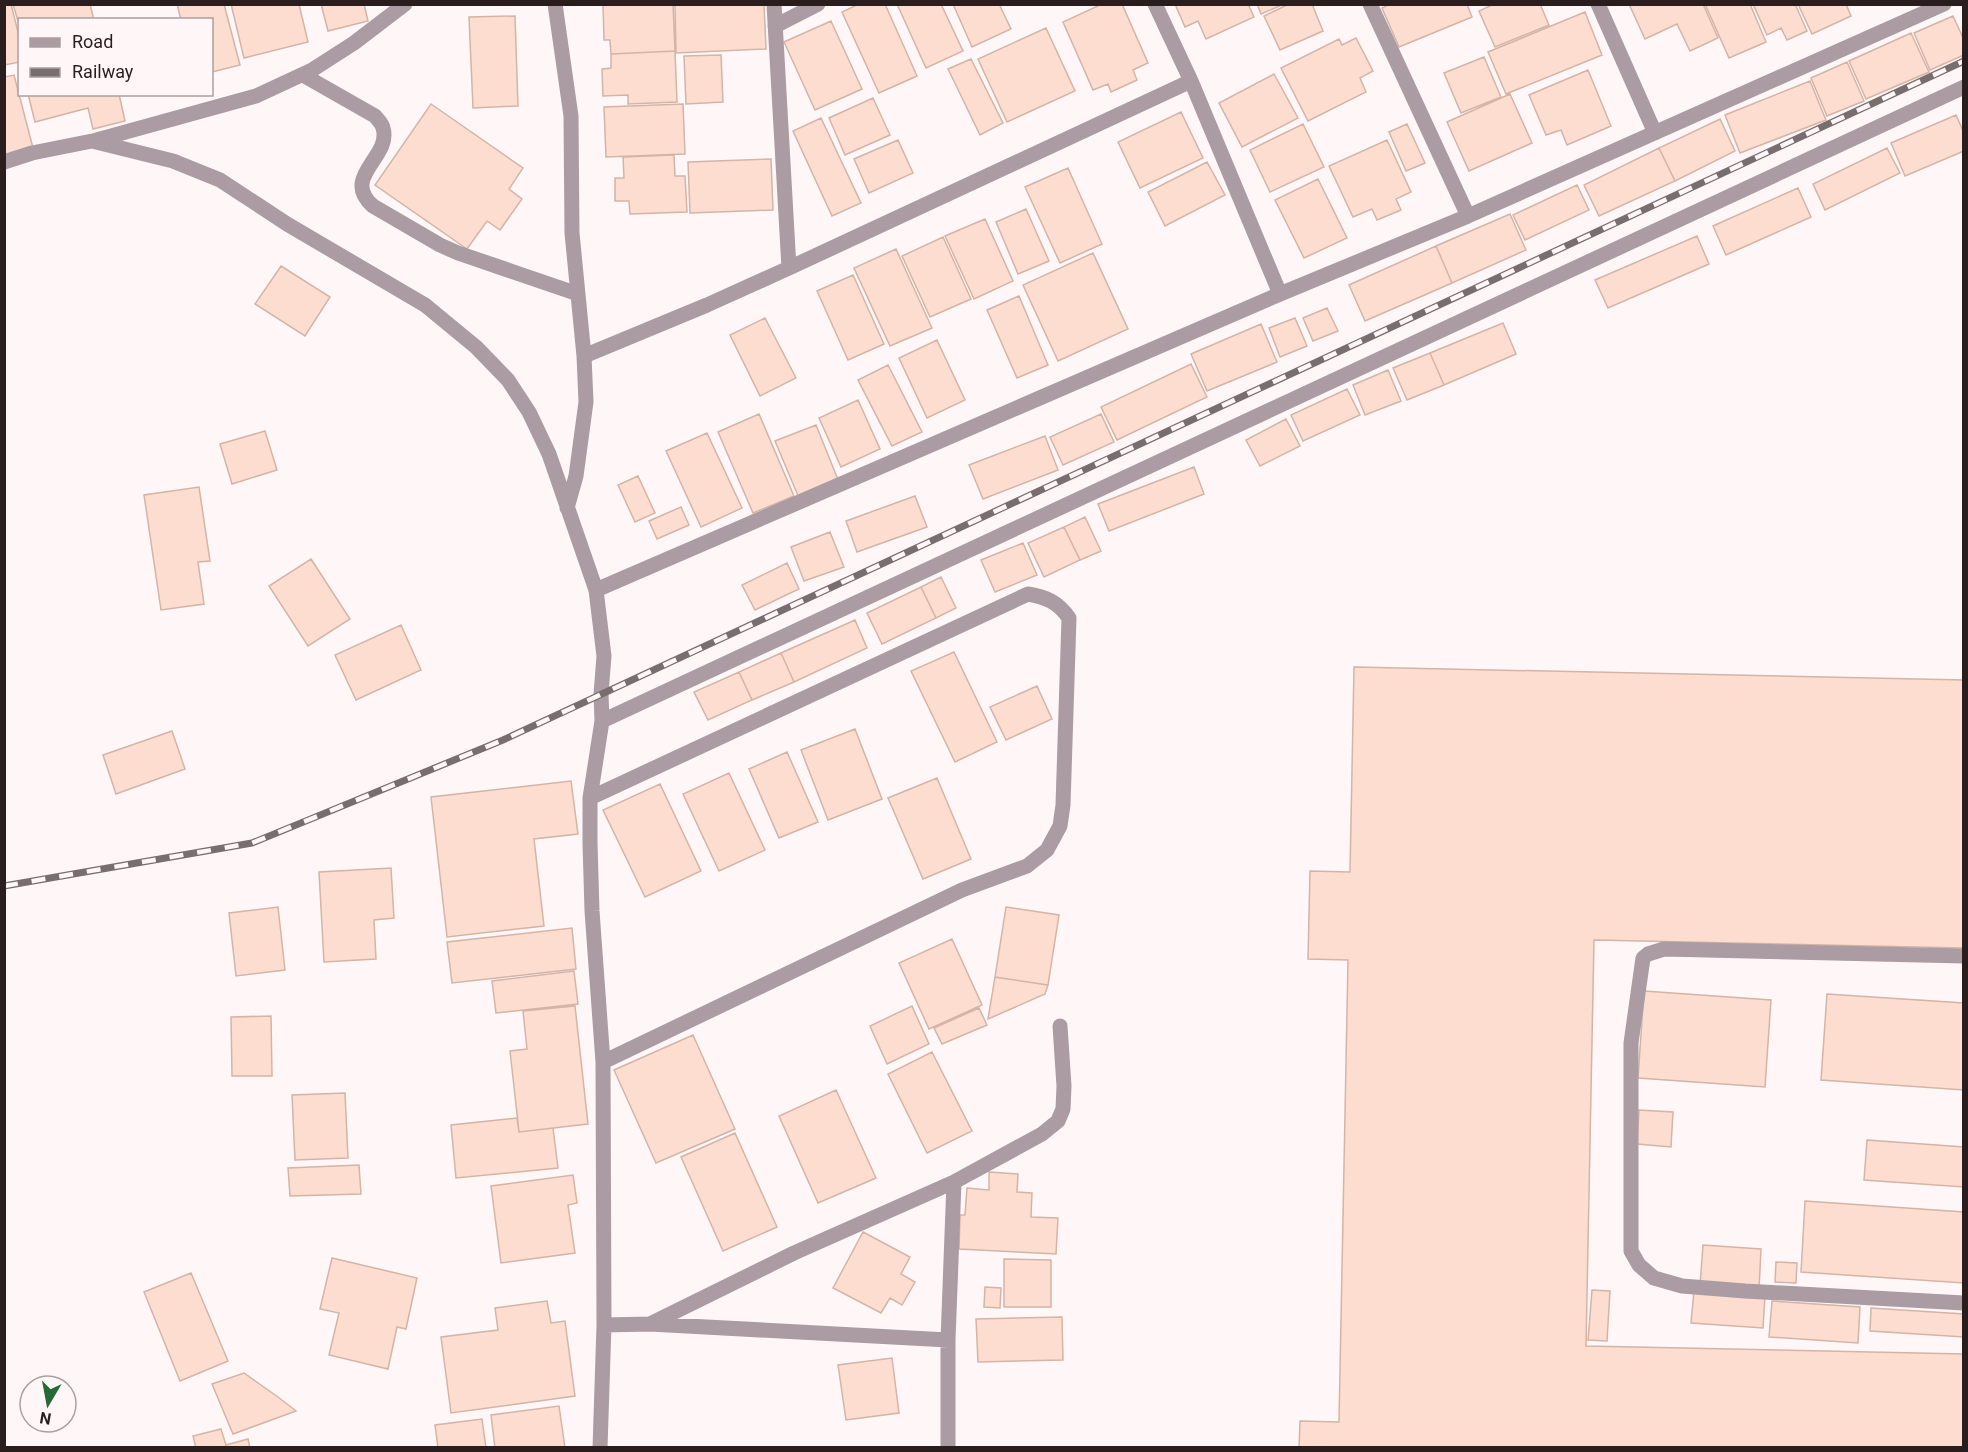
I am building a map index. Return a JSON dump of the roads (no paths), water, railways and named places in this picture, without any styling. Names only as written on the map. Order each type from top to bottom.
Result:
[{"type":"street","points":[[4,162],[32,153],[92,141],[255,96],[303,75],[354,43],[405,4]]},
{"type":"street","points":[[555,4],[571,116],[572,233],[584,356],[586,402],[576,476],[567,508]]},
{"type":"street","points":[[774,4],[789,268]]},
{"type":"street","points":[[775,26],[818,4]]},
{"type":"street","points":[[1155,4],[1191,81],[1280,294]]},
{"type":"street","points":[[1370,4],[1468,216]]},
{"type":"street","points":[[1598,4],[1655,133]]},
{"type":"street","points":[[596,590],[966,432],[1280,294],[1468,216],[1944,4]]},
{"type":"street","points":[[303,75],[375,116],[383,126],[384,136],[380,148],[362,180],[365,199],[373,206],[458,253],[578,294]]},
{"type":"street","points":[[584,356],[789,268],[1191,81]]},
{"type":"street","points":[[603,722],[1964,87]]},
{"type":"street","points":[[92,141],[173,161],[220,180],[287,224],[425,305],[476,348],[508,380],[529,412],[549,454],[596,590],[604,656],[601,694],[603,722],[590,798],[592,911],[603,1062],[604,1325],[600,1448]]},
{"type":"street","points":[[590,798],[1028,594],[1053,601],[1063,608],[1069,618],[1063,804],[1060,826],[1047,850],[1027,866],[962,890],[603,1062]]},
{"type":"street","points":[[1964,956],[1664,949],[1648,954],[1643,958],[1632,1042],[1631,1147],[1631,1251],[1639,1265],[1654,1278],[1682,1286],[1724,1290],[1964,1303]]},
{"type":"street","points":[[650,1324],[794,1253],[954,1182],[1042,1134],[1058,1121],[1064,1109],[1060,1026]]},
{"type":"street","points":[[948,1448],[948,1340],[954,1182]]},
{"type":"street","points":[[604,1325],[650,1324],[948,1340]]},
{"type":"railway","points":[[4,886],[252,843],[503,740],[1964,61]]}]
